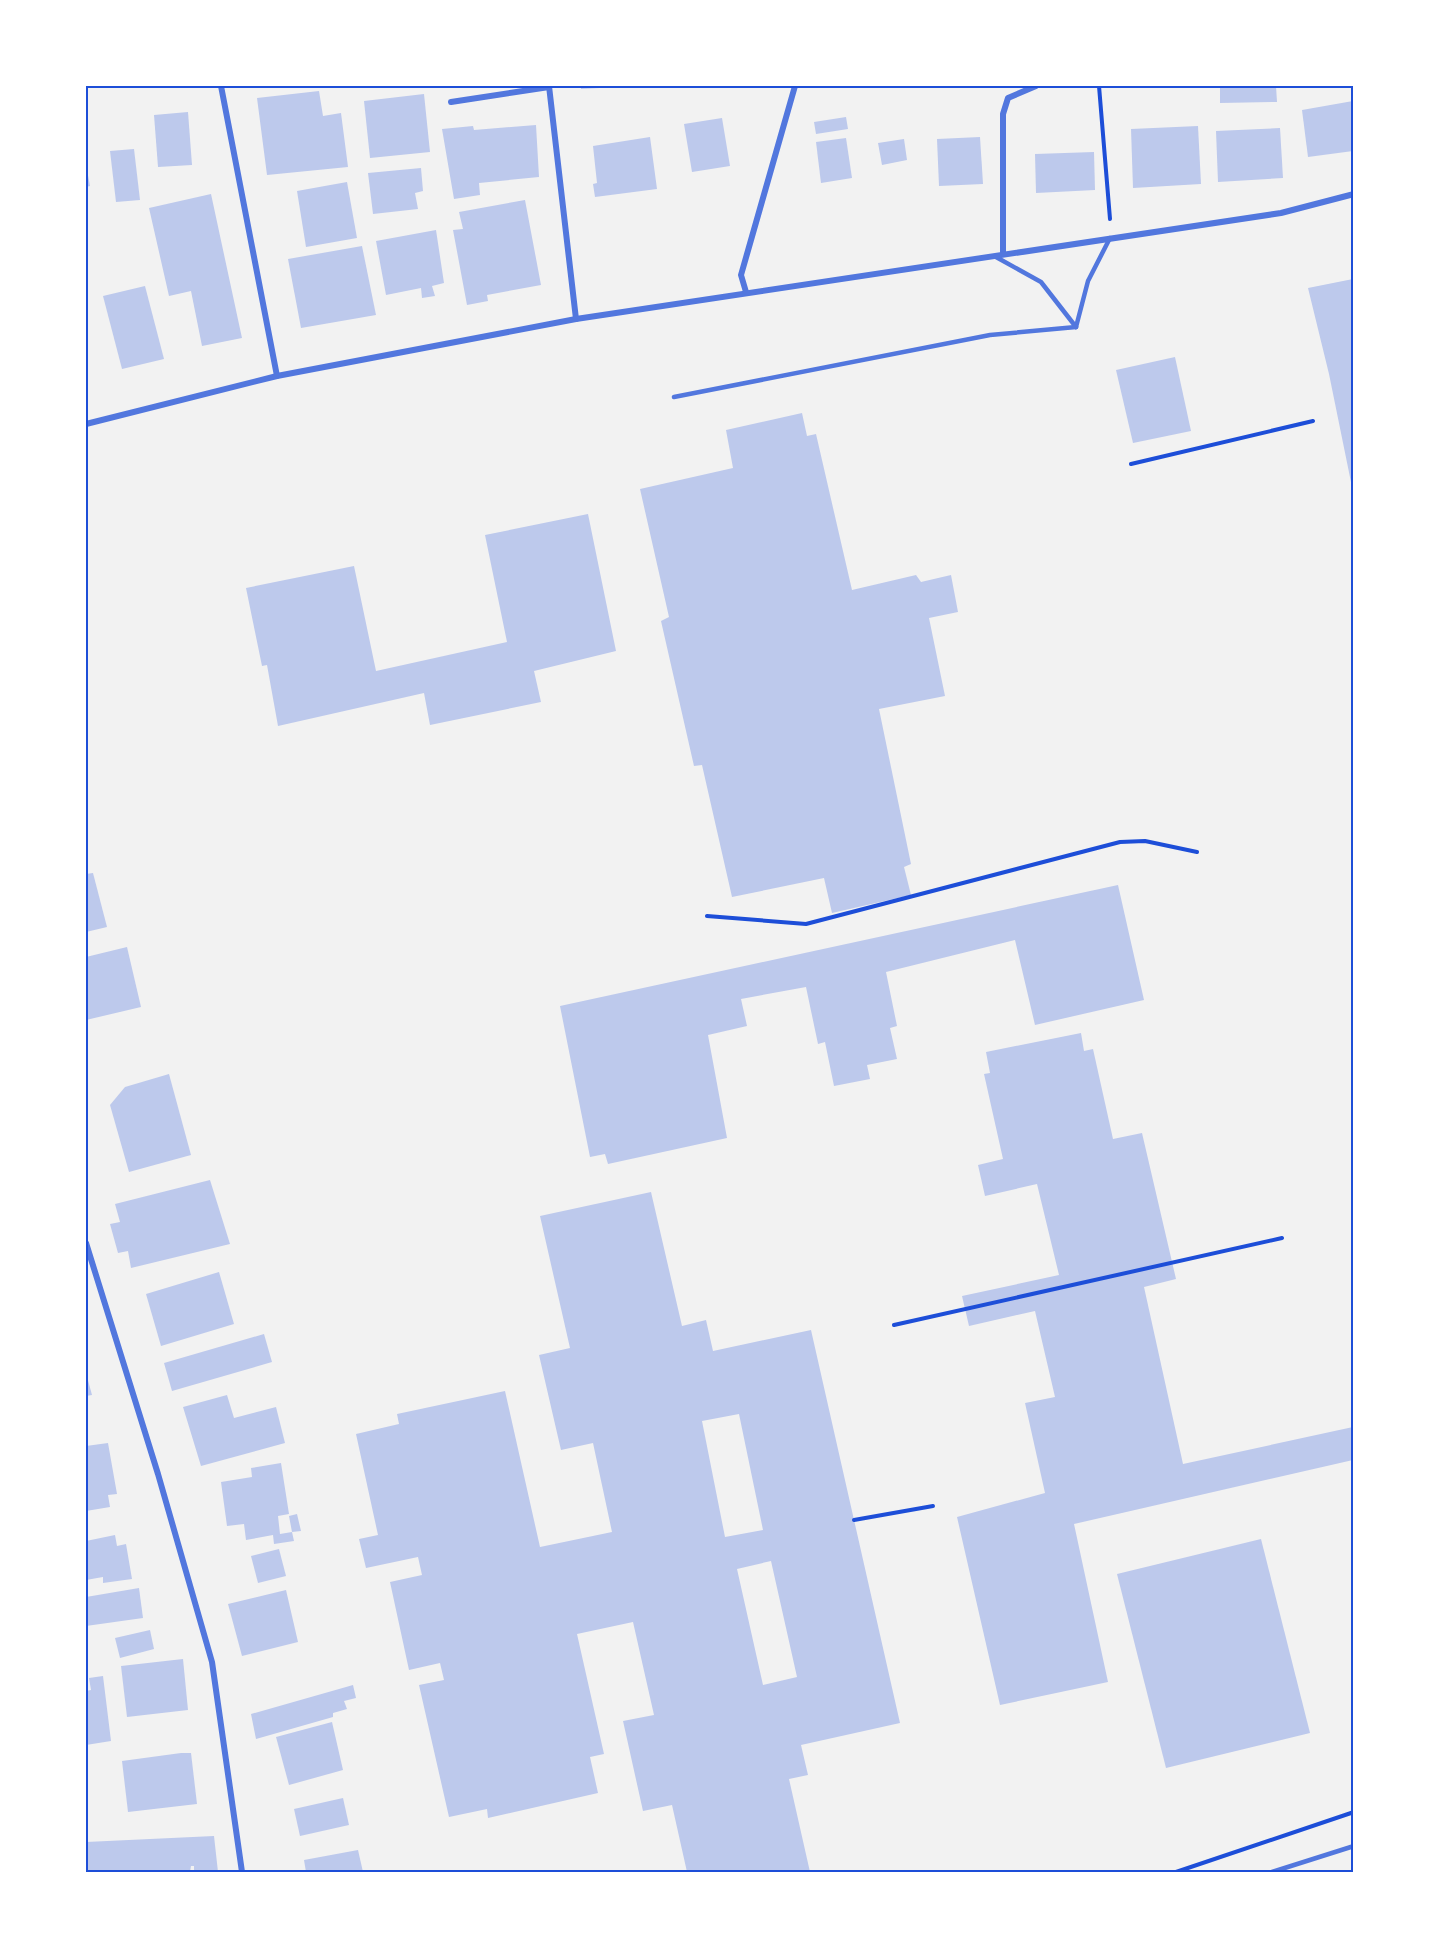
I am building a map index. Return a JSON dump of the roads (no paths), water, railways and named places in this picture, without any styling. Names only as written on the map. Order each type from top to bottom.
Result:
[{"type":"street","points":[[221,86],[277,376]]},
{"type":"street","points":[[451,102],[549,86],[576,319]]},
{"type":"street","points":[[746,292],[741,275],[795,86]]},
{"type":"street","points":[[1003,254],[1003,114],[1008,98],[1036,86]]},
{"type":"street","points":[[86,424],[277,376],[576,319],[1281,213],[1353,194]]},
{"type":"street","points":[[86,1243],[159,1474],[212,1662],[243,1872]]},
{"type":"lane","points":[[1076,327],[1088,281],[1110,238]]},
{"type":"lane","points":[[996,257],[1041,282],[1076,327]]},
{"type":"lane","points":[[674,397],[990,335],[1076,327]]},
{"type":"lane","points":[[1272,1872],[1353,1846]]}]
